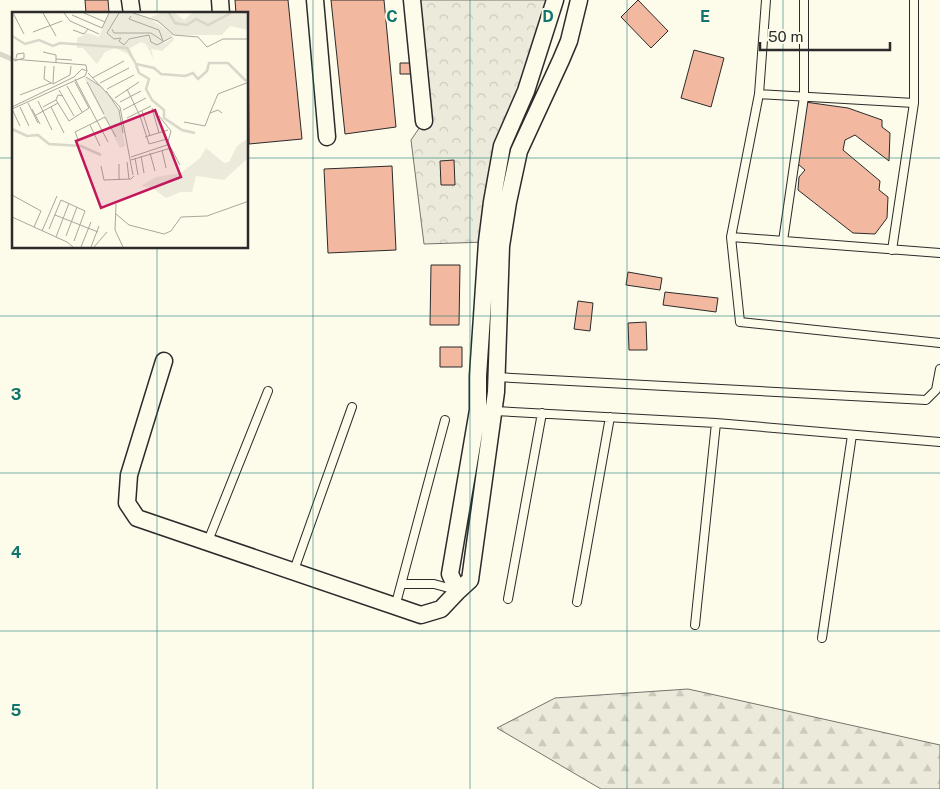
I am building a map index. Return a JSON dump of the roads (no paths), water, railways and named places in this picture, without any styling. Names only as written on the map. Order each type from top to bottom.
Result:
[{"type":"street","points":[[314,0],[327,137]]},
{"type":"street","points":[[412,0],[424,121]]},
{"type":"street","points":[[458,591],[450,574],[478,410],[487,242],[492,202],[502,146],[526,92],[555,0]]},
{"type":"street","points":[[164,361],[129,475],[127,503],[137,518],[421,615],[441,608],[470,580],[494,411],[501,246],[519,151],[562,60],[569,41],[579,0]]},
{"type":"street","points":[[536,61],[562,60]]},
{"type":"lane","points":[[766,0],[759,94],[731,237],[740,322],[940,343]]},
{"type":"lane","points":[[782,241],[804,97],[804,0]]},
{"type":"lane","points":[[892,250],[914,103],[914,0]]},
{"type":"lane","points":[[759,94],[914,103]]},
{"type":"lane","points":[[731,237],[940,253]]},
{"type":"lane","points":[[496,377],[926,400],[936,390],[940,369]]},
{"type":"lane","points":[[208,541],[268,391]]},
{"type":"lane","points":[[293,572],[352,407]]},
{"type":"lane","points":[[494,411],[716,423],[940,442]]},
{"type":"lane","points":[[508,598],[542,413]]},
{"type":"lane","points":[[577,602],[610,417]]},
{"type":"lane","points":[[395,607],[445,420]]},
{"type":"lane","points":[[695,625],[716,423]]},
{"type":"lane","points":[[822,638],[852,435]]},
{"type":"lane","points":[[402,584],[434,584],[458,591]]},
{"type":"waterway","points":[[0,54],[12,59]]}]
